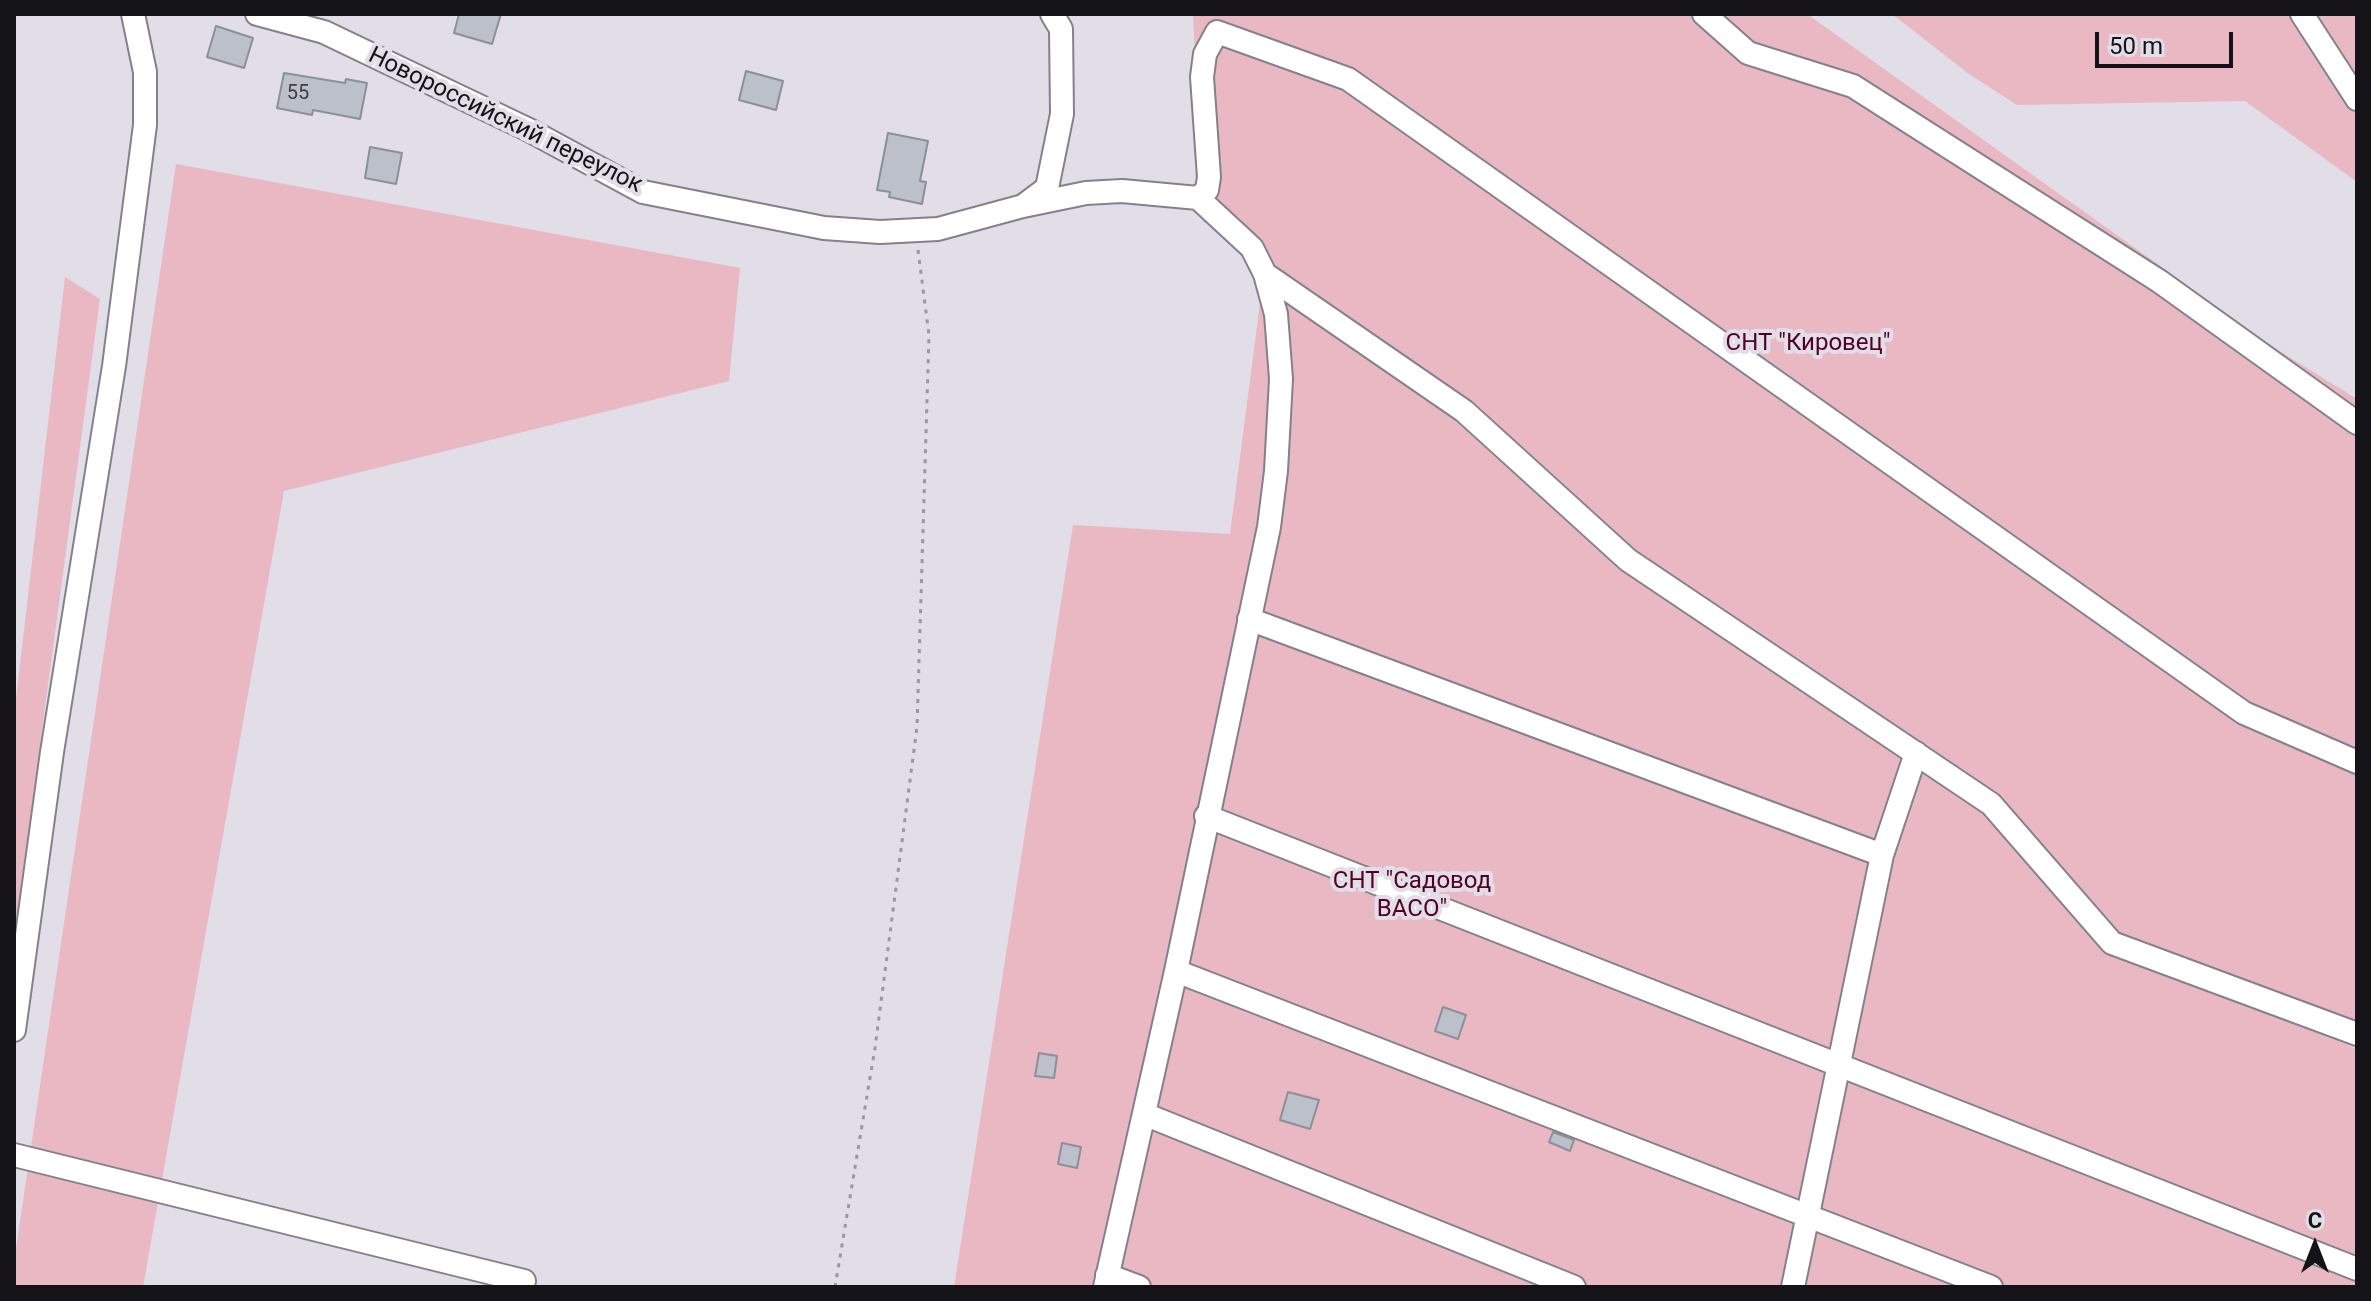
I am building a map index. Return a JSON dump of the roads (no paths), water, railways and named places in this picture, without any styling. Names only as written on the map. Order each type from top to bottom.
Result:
[{"type":"street","points":[[14,1030],[52,752],[114,366],[145,125],[145,72],[133,14]]},
{"type":"street","name":"Новороссийский переулок","points":[[257,14],[324,32],[529,130],[643,192],[824,228],[880,232],[938,229],[1086,193],[1122,191],[1198,198]]},
{"type":"street","points":[[1704,14],[1748,53],[1853,86],[2159,281],[2357,423]]},
{"type":"street","points":[[2302,14],[2357,99]]},
{"type":"street","points":[[1023,206],[1047,188],[1062,114],[1060,19]]},
{"type":"street","points":[[1139,1287],[1106,1281],[1176,971],[1271,513],[1280,394],[1276,314],[1265,274],[1252,248],[1198,198],[1207,190],[1209,177],[1202,77],[1205,54],[1217,32],[1348,79],[2244,713],[2357,762]]},
{"type":"street","points":[[1265,274],[1464,411],[1628,560],[1991,804],[2112,943],[2357,1034]]},
{"type":"street","points":[[1249,619],[1882,855]]},
{"type":"street","points":[[1793,1287],[1882,855],[1916,753]]},
{"type":"street","points":[[1206,816],[2357,1269]]},
{"type":"street","points":[[1176,971],[1991,1287]]},
{"type":"street","points":[[1144,1114],[1574,1287]]},
{"type":"street","points":[[14,1155],[524,1281]]},
{"type":"park label","name":"СНТ \"Кировец\"","points":[[1808,344]]},
{"type":"park label","name":"СНТ \"Садовод ВАСО\"","points":[[1412,896]]}]
